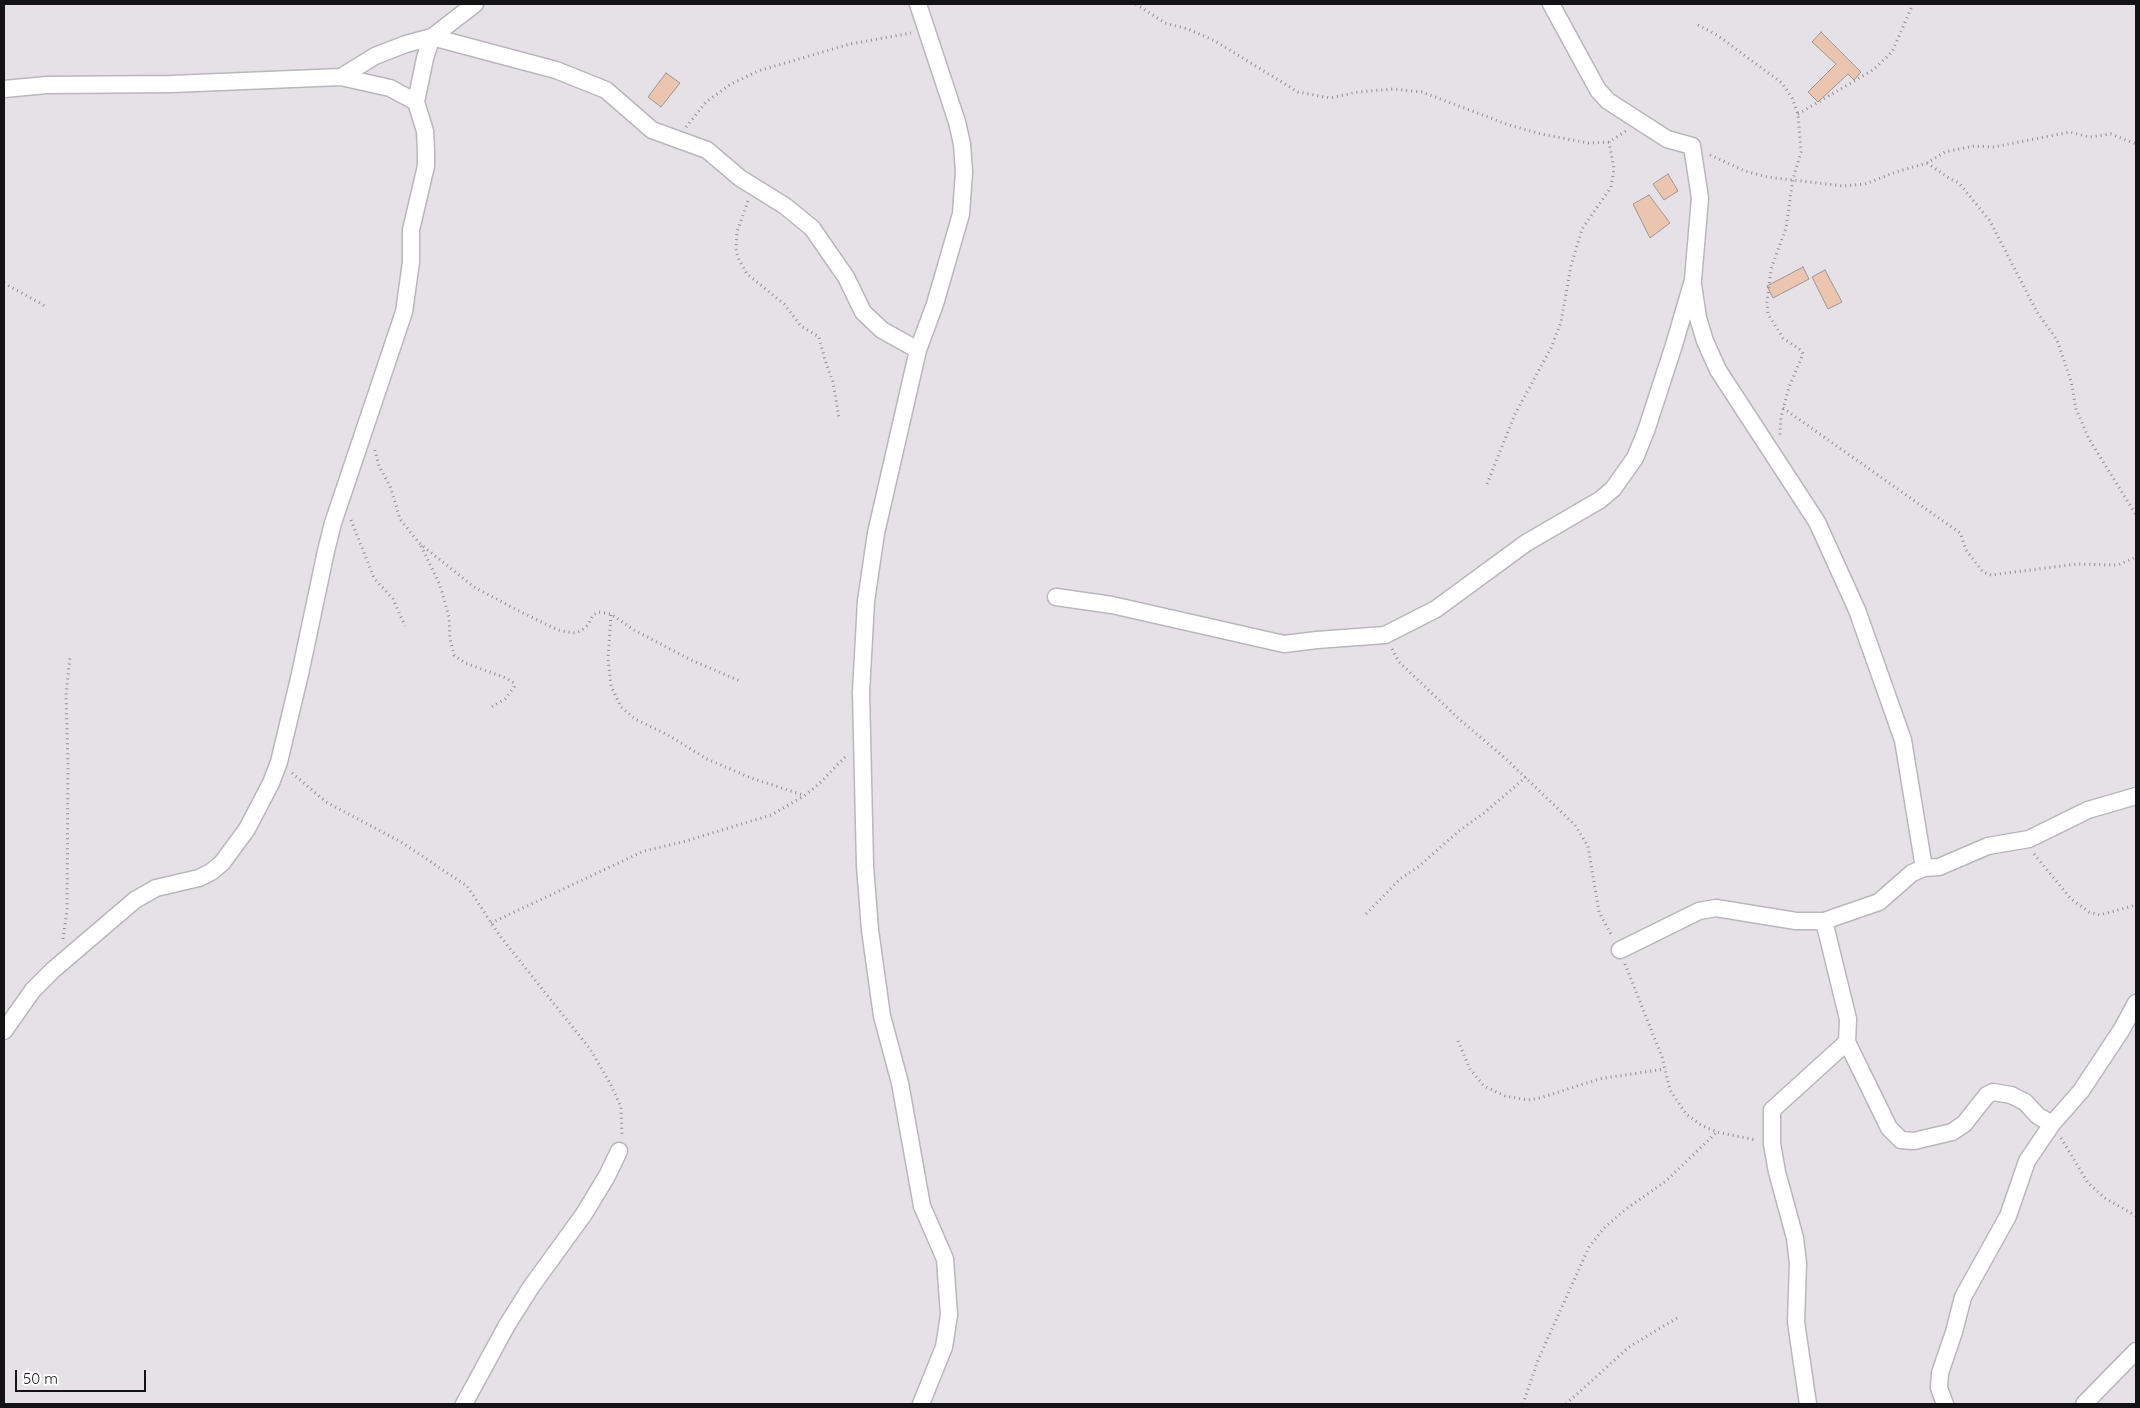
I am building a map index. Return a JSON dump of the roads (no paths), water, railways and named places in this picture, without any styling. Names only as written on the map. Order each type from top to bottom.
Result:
[{"type":"street","points":[[341,77],[374,56],[432,37],[474,4]]},
{"type":"street","points":[[918,4],[957,122],[962,144],[964,172],[961,214],[935,304],[918,350],[876,532],[866,601],[861,692],[865,866],[870,930],[882,1016],[900,1083],[922,1206],[945,1259],[949,1315],[946,1339],[921,1404]]},
{"type":"street","points":[[1551,4],[1598,90],[1608,101],[1667,139],[1692,146],[1700,198],[1693,280],[1698,318],[1705,341],[1718,370],[1817,522],[1857,610],[1903,740],[1924,868]]},
{"type":"street","points":[[4,1031],[33,990],[65,959],[144,894],[168,884],[199,878],[211,872],[222,863],[248,829],[272,782],[279,762],[312,622],[326,551],[349,474],[404,312],[411,262],[411,230],[426,166],[425,131],[416,102],[425,58],[432,37]]},
{"type":"street","points":[[432,37],[556,70],[583,80],[606,90],[652,130],[707,150],[731,171],[785,206],[812,228],[846,277],[863,312],[882,330],[918,350]]},
{"type":"street","points":[[4,89],[47,85],[172,84],[341,77],[390,88],[416,102]]},
{"type":"street","points":[[1056,597],[1112,604],[1284,644],[1384,635],[1436,609],[1526,543],[1600,500],[1613,488],[1635,458],[1646,431],[1693,280]]},
{"type":"street","points":[[1620,950],[1699,911],[1716,908],[1796,920],[1824,921],[1879,902],[1912,873],[1924,868],[1939,867],[1988,846],[2023,840],[2088,810],[2136,796]]},
{"type":"street","points":[[1824,921],[1848,1020],[1847,1042],[1889,1128],[1901,1140],[1914,1141],[1952,1132],[1964,1124],[1987,1095],[1993,1092],[2011,1095],[2025,1102],[2038,1116],[2052,1124]]},
{"type":"street","points":[[1945,1404],[1939,1388],[1940,1373],[1954,1332],[1963,1297],[2008,1216],[2027,1161],[2052,1124],[2081,1091],[2122,1029],[2136,1003]]},
{"type":"street","points":[[1808,1404],[1796,1322],[1798,1271],[1795,1238],[1777,1172],[1772,1144],[1773,1107],[1847,1042]]},
{"type":"street","points":[[464,1404],[507,1325],[531,1286],[584,1214],[607,1176],[619,1151]]},
{"type":"street","points":[[2084,1404],[2136,1351]]}]
